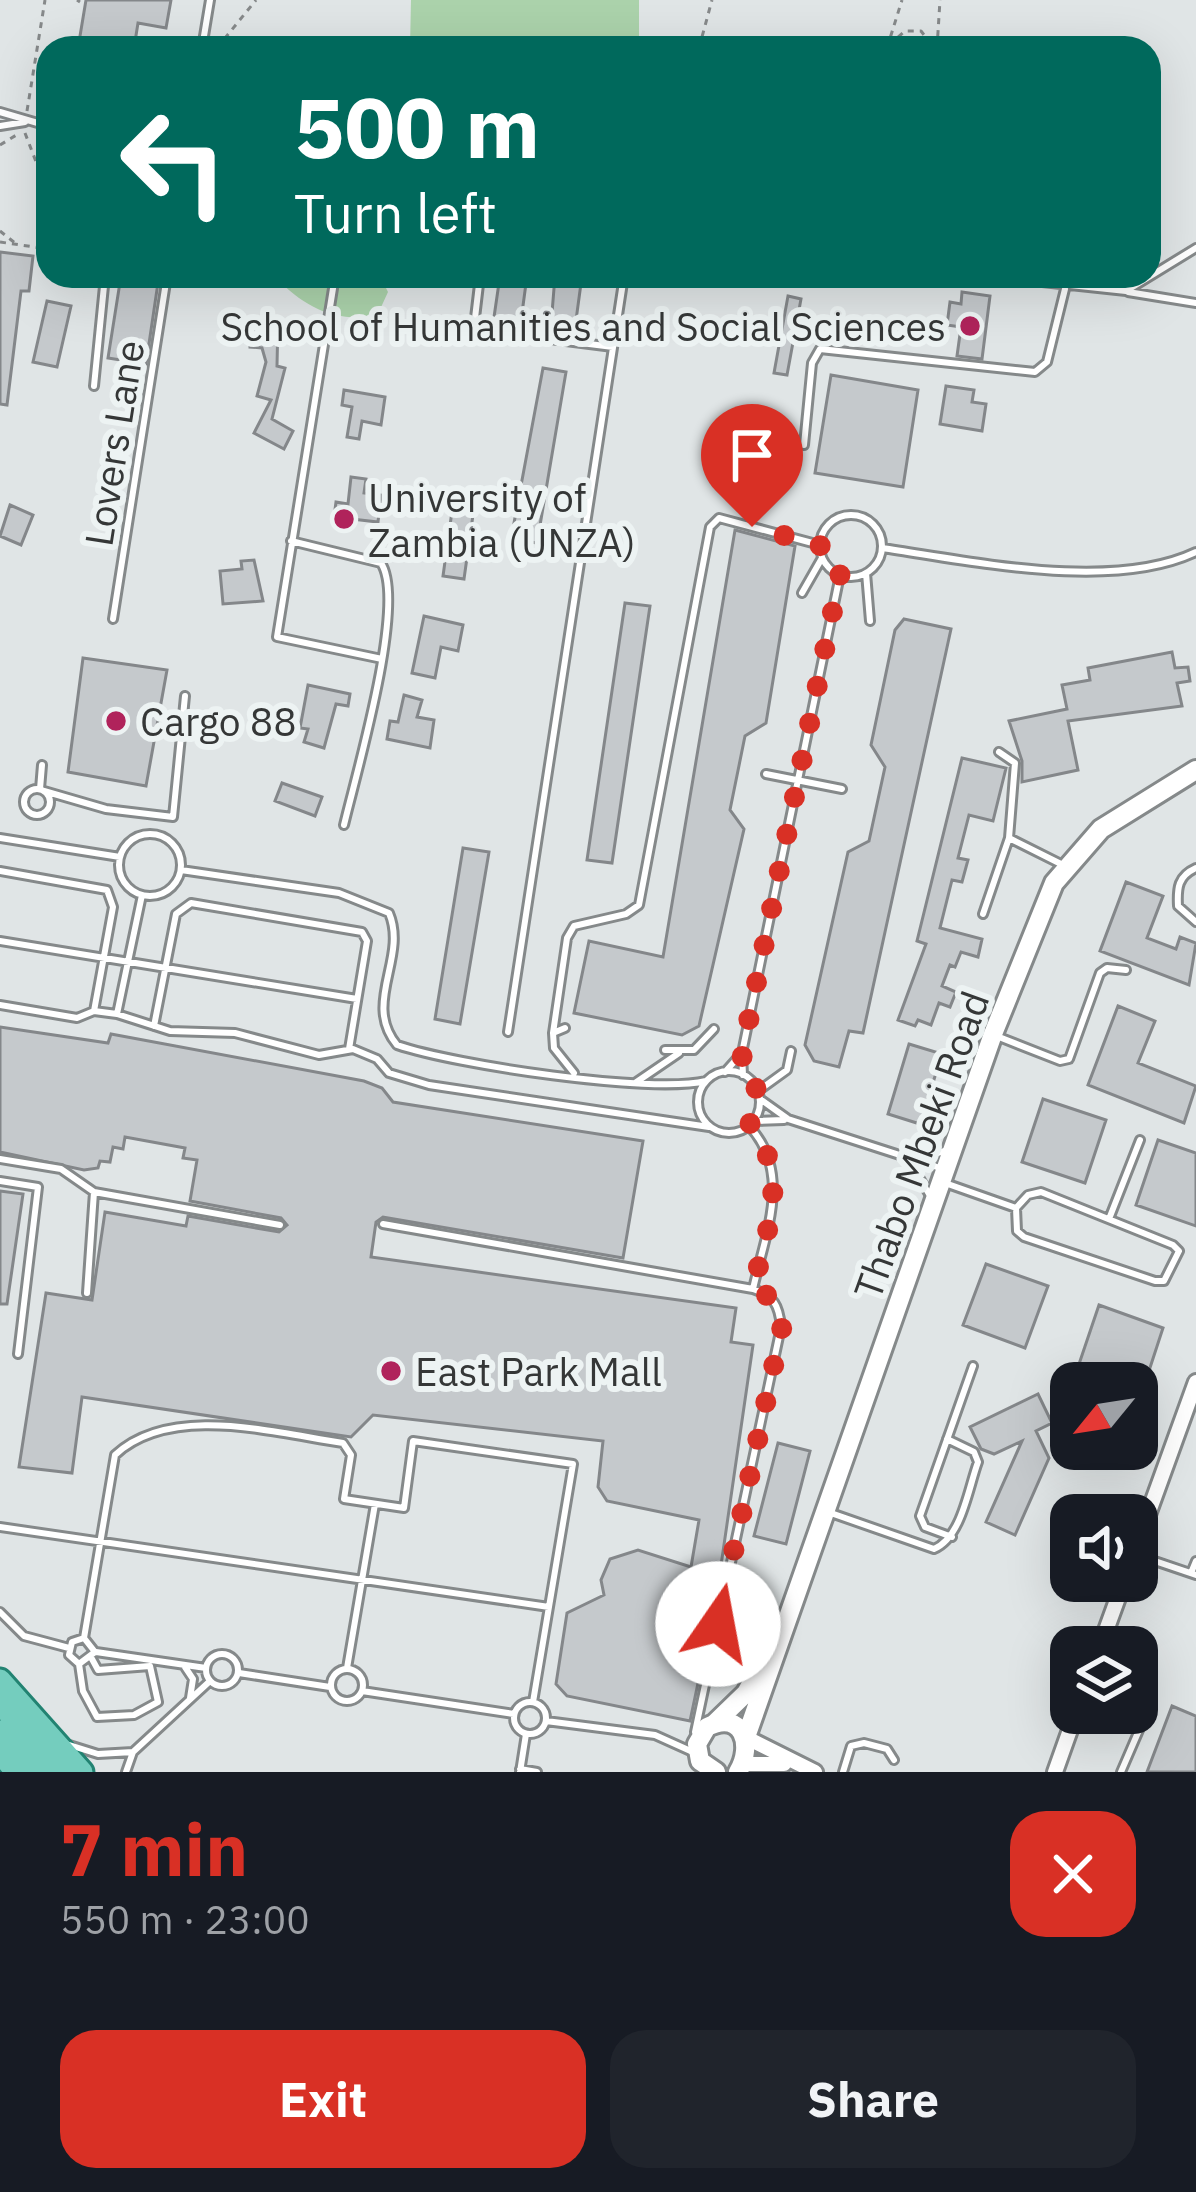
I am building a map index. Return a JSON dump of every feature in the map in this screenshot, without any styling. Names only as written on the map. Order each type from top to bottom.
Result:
[{"type":"main road","name":"Thabo Mbeki Road","points":[[738,1769],[993,1034],[1066,866],[1101,829],[1196,770]]},
{"type":"main road","name":"Thabo Mbeki Road","points":[[704,1765],[706,1728],[746,1693],[796,1604]]},
{"type":"main road","points":[[0,1680],[82,1772]]},
{"type":"main road","points":[[0,1703],[59,1772]]},
{"type":"main road","points":[[706,1728],[736,1726],[746,1737]]},
{"type":"main road","points":[[0,1731],[36,1772]]},
{"type":"main road","points":[[0,1753],[16,1772]]},
{"type":"street","points":[[1155,1494],[1196,1382]]},
{"type":"street","points":[[1055,1772],[1069,1734]]},
{"type":"street","points":[[746,1737],[789,1763],[815,1772]]},
{"type":"street","points":[[738,1769],[789,1763]]},
{"type":"lane","points":[[204,36],[210,0]]},
{"type":"lane","points":[[0,112],[36,124]]},
{"type":"lane","points":[[0,126],[25,122]]},
{"type":"lane","points":[[1161,270],[1196,248]]},
{"type":"lane","points":[[94,386],[105,288]]},
{"type":"lane","name":"Lovers Lane","points":[[113,619],[165,288]]},
{"type":"lane","points":[[333,288],[277,637],[382,659]]},
{"type":"lane","points":[[479,288],[476,318],[487,332],[613,347]]},
{"type":"lane","points":[[508,1032],[622,288]]},
{"type":"lane","points":[[1058,288],[1126,291],[1196,303]]},
{"type":"lane","points":[[1126,291],[1131,288]]},
{"type":"lane","points":[[804,445],[812,363],[820,350],[1035,372],[1047,362],[1064,289]]},
{"type":"lane","points":[[866,573],[840,575],[822,558],[820,545],[829,525],[849,515],[870,522],[882,548]]},
{"type":"lane","points":[[576,1076],[554,1048],[553,1033],[567,938],[574,926],[626,914],[639,904],[710,527],[719,518],[820,545]]},
{"type":"lane","points":[[291,541],[381,563],[390,590],[382,659],[344,825]]},
{"type":"lane","points":[[882,548],[1087,569],[1138,568],[1196,552]]},
{"type":"lane","points":[[870,621],[866,573],[882,548]]},
{"type":"lane","points":[[802,593],[822,558]]},
{"type":"lane","points":[[840,575],[742,1053],[743,1075],[788,1119],[905,1157],[1016,1208]]},
{"type":"lane","points":[[75,800],[33,815],[26,809],[26,794],[42,790],[173,817],[185,696]]},
{"type":"lane","points":[[983,914],[1009,838],[1015,763],[999,752]]},
{"type":"lane","points":[[42,765],[47,810]]},
{"type":"lane","points":[[766,774],[842,789]]},
{"type":"lane","points":[[120,857],[139,835],[142,814]]},
{"type":"lane","points":[[158,835],[160,816]]},
{"type":"lane","points":[[120,857],[125,883],[142,895],[164,893],[181,870],[175,845],[158,835],[139,835]]},
{"type":"lane","points":[[0,838],[120,857]]},
{"type":"lane","points":[[1009,838],[1066,866]]},
{"type":"lane","points":[[1196,868],[1184,874],[1177,889],[1178,906],[1196,922]]},
{"type":"lane","points":[[181,870],[363,899],[389,913],[395,927],[381,1017],[397,1045],[676,1088],[706,1082],[742,1053]]},
{"type":"lane","points":[[0,871],[107,890],[113,907],[94,1011]]},
{"type":"lane","points":[[117,1014],[142,895]]},
{"type":"lane","points":[[154,1027],[176,914],[181,905],[204,905],[362,932],[367,941],[349,1049]]},
{"type":"lane","points":[[0,941],[357,999]]},
{"type":"lane","points":[[993,1034],[1060,1061],[1069,1059],[1100,973],[1107,968],[1126,970]]},
{"type":"lane","points":[[0,1006],[77,1018],[94,1011],[117,1014],[154,1027],[235,1033],[320,1055],[349,1049],[370,1054],[389,1073],[429,1085],[729,1133],[751,1124],[788,1119]]},
{"type":"lane","points":[[553,1033],[565,1028]]},
{"type":"lane","points":[[635,1083],[682,1052],[706,1043],[714,1029]]},
{"type":"lane","points":[[665,1050],[682,1052]]},
{"type":"lane","points":[[753,1289],[776,1189],[773,1165],[751,1124],[759,1095],[788,1070],[791,1051]]},
{"type":"lane","points":[[724,1072],[743,1075]]},
{"type":"lane","points":[[698,1101],[706,1082]]},
{"type":"lane","points":[[676,1088],[698,1101],[709,1127]]},
{"type":"lane","points":[[1109,1219],[1140,1140]]},
{"type":"lane","points":[[905,1157],[932,1158],[956,1144]]},
{"type":"lane","points":[[905,1157],[923,1180],[933,1207]]},
{"type":"lane","points":[[0,1159],[61,1169],[94,1192],[280,1226]]},
{"type":"lane","points":[[0,1181],[38,1187],[17,1354]]},
{"type":"lane","points":[[87,1293],[94,1192]]},
{"type":"lane","points":[[1041,1192],[1179,1251],[1164,1281],[1024,1237],[1017,1231],[1016,1208],[1028,1195],[1041,1192]]},
{"type":"lane","points":[[383,1224],[753,1289],[770,1294],[779,1307],[782,1327],[706,1728],[668,1739],[546,1721]]},
{"type":"lane","points":[[952,1537],[926,1527],[920,1516],[973,1366]]},
{"type":"lane","points":[[0,1612],[24,1636],[69,1648],[80,1664],[83,1691],[97,1717],[134,1715],[158,1702],[150,1666],[98,1670],[84,1638],[115,1455],[140,1434],[241,1429],[348,1444],[344,1499],[404,1508],[413,1441],[573,1464],[533,1702]]},
{"type":"lane","points":[[826,1511],[934,1550],[952,1537],[977,1462],[974,1452],[947,1439]]},
{"type":"lane","points":[[347,1668],[375,1504]]},
{"type":"lane","points":[[0,1527],[549,1607]]},
{"type":"lane","points":[[1158,1562],[1194,1574],[1196,1561]]},
{"type":"lane","points":[[69,1648],[84,1638]]},
{"type":"lane","points":[[206,1668],[221,1654],[232,1658],[238,1673]]},
{"type":"lane","points":[[80,1664],[93,1655],[206,1668]]},
{"type":"lane","points":[[177,1664],[193,1679],[188,1701]]},
{"type":"lane","points":[[206,1668],[210,1682]]},
{"type":"lane","points":[[331,1687],[333,1676],[347,1668]]},
{"type":"lane","points":[[347,1668],[358,1673],[362,1691]]},
{"type":"lane","points":[[238,1673],[331,1687],[347,1701],[362,1691],[514,1714]]},
{"type":"lane","points":[[126,1772],[133,1752],[188,1701],[210,1682],[229,1685],[238,1673]]},
{"type":"lane","points":[[533,1702],[542,1707],[546,1721],[538,1731],[526,1733],[515,1724],[514,1714],[522,1704],[533,1702]]},
{"type":"lane","points":[[526,1733],[520,1771],[537,1772]]},
{"type":"lane","points":[[1121,1772],[1137,1734]]},
{"type":"lane","points":[[668,1739],[704,1765]]},
{"type":"lane","points":[[52,1740],[98,1754],[133,1752]]},
{"type":"lane","points":[[843,1772],[851,1746],[864,1743],[887,1749],[894,1760]]},
{"type":"path","points":[[39,36],[45,0]]},
{"type":"path","points":[[227,36],[256,0]]},
{"type":"path","points":[[702,36],[712,0]]},
{"type":"path","points":[[891,36],[902,0]]},
{"type":"path","points":[[936,36],[940,0]]},
{"type":"path","points":[[36,55],[25,122],[36,156]]},
{"type":"path","points":[[0,231],[16,244]]},
{"type":"path","points":[[0,242],[36,247]]},
{"type":"green space","points":[[411,0],[639,0],[639,36],[410,36]]},
{"type":"green space","points":[[287,288],[386,288],[388,292],[377,316],[361,317],[333,314]]},
{"type":"building","points":[[86,0],[171,0],[166,28],[138,23],[136,36],[80,36]]},
{"type":"building","points":[[0,252],[33,256],[29,291],[21,291],[7,405],[0,404]]},
{"type":"building","points":[[119,288],[157,288],[146,364],[108,358]]},
{"type":"building","points":[[498,288],[525,288],[520,328],[493,324]]},
{"type":"building","points":[[554,288],[580,288],[574,335],[542,330],[544,312],[552,313]]},
{"type":"building","name":"School of Humanities and Social Sciences","points":[[962,292],[990,296],[982,359],[957,356],[961,327],[947,325],[950,302],[961,304]]},
{"type":"building","points":[[788,296],[801,299],[787,375],[774,373]]},
{"type":"building","points":[[47,301],[71,306],[57,367],[33,362]]},
{"type":"building","points":[[250,319],[278,320],[277,366],[285,368],[272,419],[293,431],[284,449],[254,433],[271,400],[257,396],[266,362],[262,348],[250,347]]},
{"type":"building","points":[[543,368],[566,372],[537,543],[511,539]]},
{"type":"building","points":[[831,375],[918,390],[903,487],[815,473]]},
{"type":"building","points":[[946,386],[974,390],[972,402],[986,404],[982,431],[940,424]]},
{"type":"building","points":[[344,390],[385,397],[381,425],[362,421],[359,439],[347,437],[352,407],[342,405]]},
{"type":"building","points":[[351,477],[366,479],[364,493],[381,495],[378,522],[334,517],[336,502],[348,504]]},
{"type":"building","points":[[10,505],[33,515],[21,545],[0,536]]},
{"type":"building","points":[[452,511],[473,515],[464,579],[443,576]]},
{"type":"building","points":[[735,530],[795,546],[766,723],[745,736],[730,810],[744,829],[699,1026],[682,1035],[574,1013],[589,941],[663,957]]},
{"type":"building","points":[[254,560],[263,601],[223,604],[220,571],[242,569],[241,561]]},
{"type":"building","points":[[625,603],[650,606],[612,863],[587,860]]},
{"type":"building","points":[[424,616],[463,625],[458,651],[441,647],[435,678],[412,673]]},
{"type":"building","points":[[904,619],[951,629],[863,1033],[849,1031],[839,1067],[814,1061],[805,1045],[848,852],[869,841],[885,767],[871,745],[895,630]]},
{"type":"building","points":[[1172,652],[1175,668],[1188,667],[1190,681],[1177,683],[1182,706],[1068,721],[1078,770],[1022,782],[1022,761],[1009,721],[1067,709],[1062,685],[1090,680],[1088,668]]},
{"type":"building","name":"Cargo 88","points":[[83,658],[167,670],[146,786],[68,772]]},
{"type":"building","points":[[308,685],[350,694],[348,706],[336,704],[324,748],[304,742],[308,729],[300,728]]},
{"type":"building","points":[[404,695],[422,700],[417,717],[434,720],[430,748],[387,739],[390,721],[398,722]]},
{"type":"building","points":[[962,758],[1006,768],[993,821],[969,815],[958,858],[968,860],[962,882],[952,880],[940,928],[982,939],[978,957],[961,952],[955,967],[950,965],[942,986],[956,992],[950,1007],[939,1003],[931,1025],[918,1020],[915,1026],[898,1020],[926,944],[917,941]]},
{"type":"building","points":[[282,783],[322,797],[315,816],[275,801]]},
{"type":"building","points":[[463,848],[489,852],[460,1024],[435,1019]]},
{"type":"building","points":[[1126,882],[1163,896],[1147,938],[1176,949],[1180,937],[1196,943],[1189,985],[1100,951]]},
{"type":"building","points":[[1118,1006],[1155,1021],[1138,1063],[1196,1086],[1184,1123],[1088,1085]]},
{"type":"building","name":"East Park Mall","points":[[0,1027],[108,1043],[111,1034],[364,1081],[382,1088],[393,1102],[643,1141],[623,1258],[383,1217],[376,1222],[371,1257],[736,1308],[731,1342],[753,1345],[717,1593],[690,1721],[567,1696],[556,1684],[567,1613],[604,1595],[601,1580],[610,1559],[638,1550],[691,1567],[699,1520],[607,1501],[598,1487],[603,1441],[373,1415],[351,1437],[82,1397],[72,1473],[19,1467],[46,1293],[92,1300],[105,1212],[186,1226],[188,1216],[279,1232],[287,1225],[281,1218],[190,1201],[197,1160],[183,1158],[185,1148],[125,1137],[123,1149],[113,1147],[110,1162],[100,1161],[98,1168],[84,1170],[0,1152]]},
{"type":"building","points":[[909,1044],[942,1054],[920,1124],[888,1114]]},
{"type":"building","points":[[1043,1099],[1106,1120],[1085,1183],[1022,1162]]},
{"type":"building","points":[[1158,1140],[1196,1153],[1196,1226],[1136,1205]]},
{"type":"building","points":[[0,1191],[23,1194],[7,1304],[0,1304]]},
{"type":"building","points":[[986,1264],[1048,1286],[1025,1348],[963,1325]]},
{"type":"building","points":[[1099,1305],[1163,1328],[1152,1362],[1080,1362]]},
{"type":"building","points":[[1038,1394],[1050,1419],[1050,1424],[1036,1431],[1049,1458],[1015,1535],[986,1522],[1022,1441],[994,1454],[981,1449],[970,1427]]},
{"type":"building","points":[[778,1443],[810,1451],[786,1544],[754,1536]]},
{"type":"building","points":[[1172,1706],[1196,1716],[1196,1772],[1147,1772]]},
{"type":"place","name":"School of Humanities and Social Sciences","points":[[970,326]]},
{"type":"place","name":"University of Zambia (UNZA)","points":[[344,519]]},
{"type":"place","name":"Cargo 88","points":[[116,721]]},
{"type":"place","name":"East Park Mall","points":[[391,1371]]},
{"type":"route","points":[[718,1624],[782,1327],[779,1307],[770,1294],[753,1289],[776,1189],[773,1165],[749,1126],[760,1099],[754,1083],[743,1075],[742,1053],[840,575],[826,566],[820,545],[752,527]]}]
